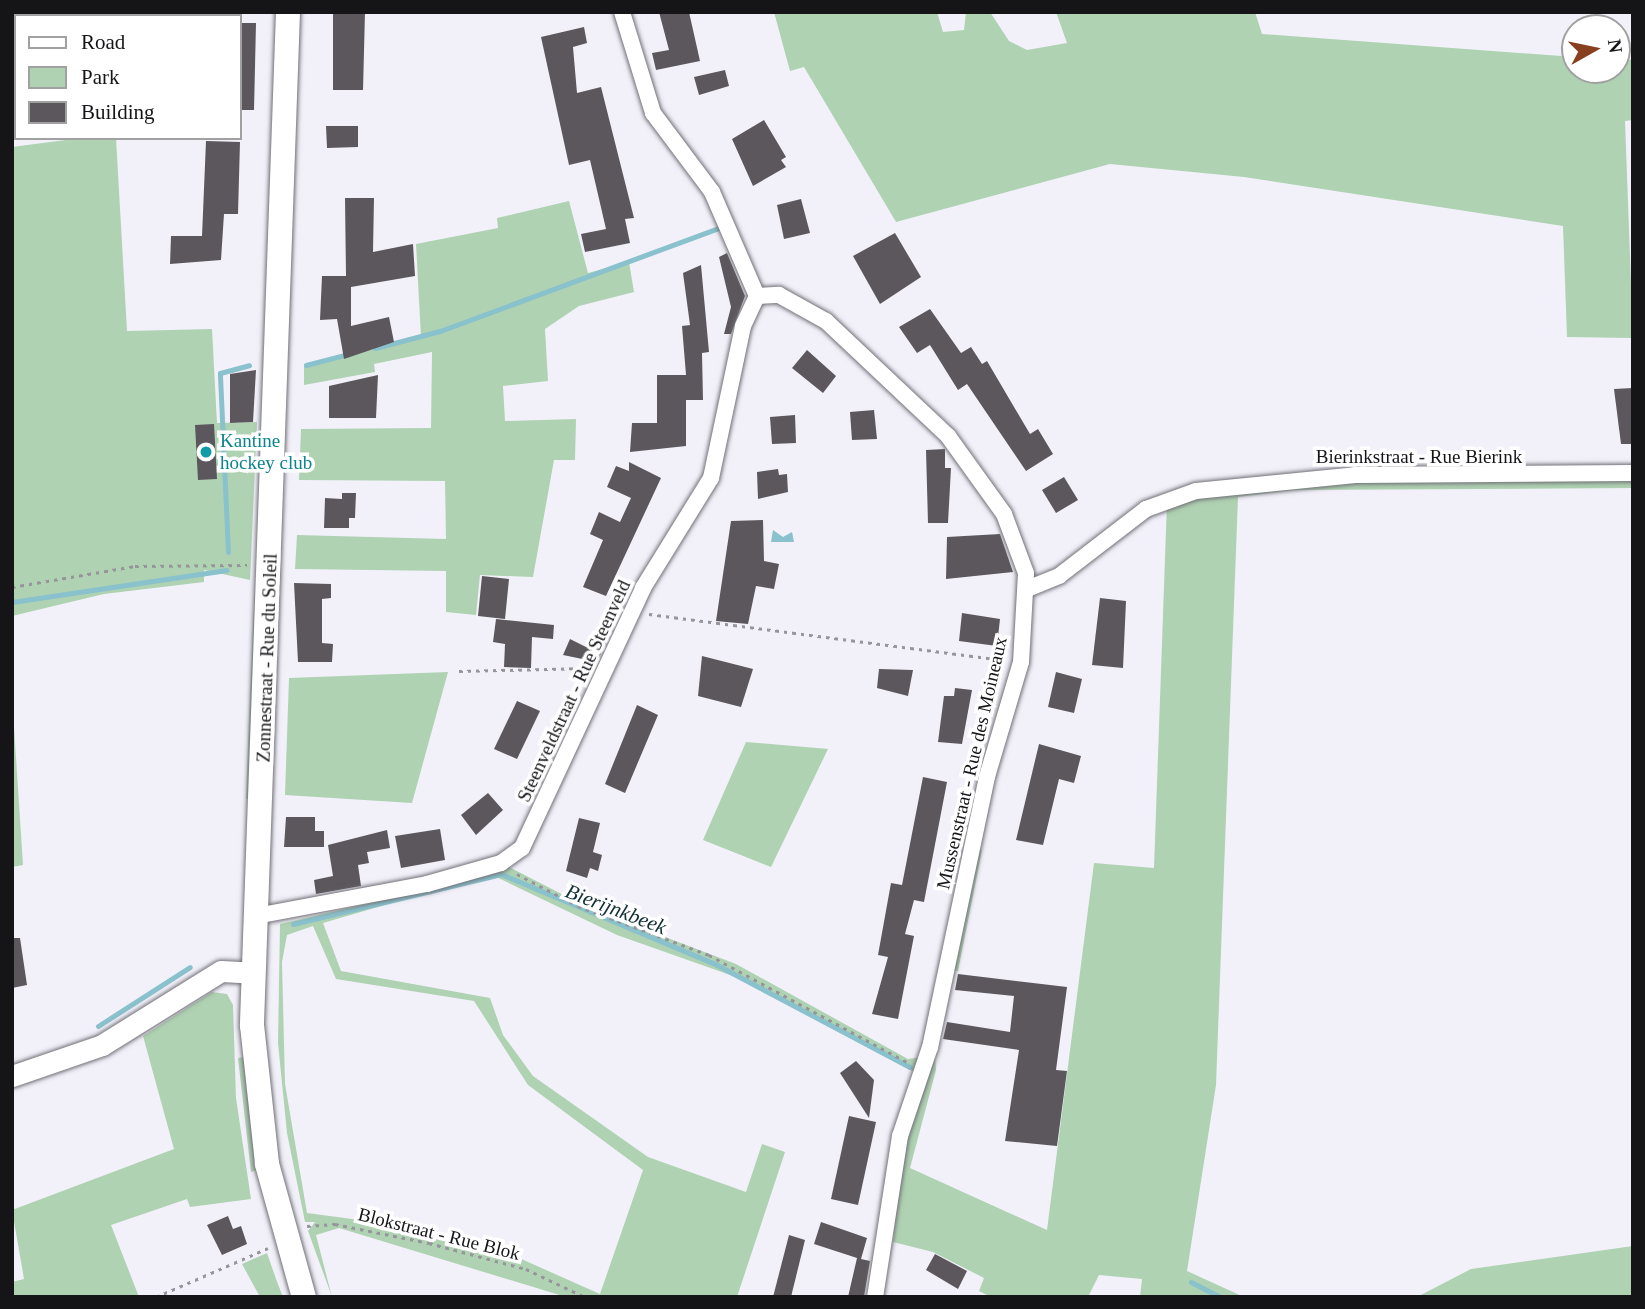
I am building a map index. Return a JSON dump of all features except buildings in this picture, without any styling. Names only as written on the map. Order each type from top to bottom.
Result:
[{"type":"main road","name":"Zonnestraat - Rue du Soleil","points":[[288,12],[271,567],[254,973],[256,1091],[294,1228],[304,1297]]},
{"type":"street","points":[[622,12],[653,113],[712,192],[757,296]]},
{"type":"street","name":"Mussenstraat - Rue des Moineaux","points":[[757,296],[779,295],[826,321],[970,459],[1004,514],[1027,589],[1021,663],[987,777],[923,1065],[900,1136],[875,1297]]},
{"type":"street","name":"Steenveldstraat - Rue Steenveld","points":[[256,916],[341,904],[501,863],[527,841],[632,611],[711,478],[743,326],[757,296]]},
{"type":"street","name":"Bierinkstraat - Rue Bierink","points":[[1027,589],[1059,576],[1146,509],[1196,491],[1356,475],[1633,473]]},
{"type":"street","points":[[12,1076],[102,1045],[221,971],[254,973]]},
{"type":"path","points":[[12,587],[135,565],[271,567]]},
{"type":"path","points":[[632,611],[1021,663]]},
{"type":"path","points":[[458,671],[604,668]]},
{"type":"path","points":[[501,863],[578,906],[709,955],[923,1065]]},
{"type":"path","name":"Blokstraat - Rue Blok","points":[[294,1228],[335,1224],[380,1231],[526,1269],[584,1297]]},
{"type":"path","points":[[156,1297],[269,1247],[294,1228]]},
{"type":"green space","points":[[774,12],[937,12],[943,32],[964,30],[966,12],[990,12],[1009,41],[1027,50],[1067,43],[1056,12],[1255,12],[1262,34],[1561,56],[1561,84],[1631,84],[1633,60],[1633,120],[1625,121],[1633,338],[1567,337],[1563,226],[1244,177],[1110,164],[896,222],[804,67],[790,71]]},
{"type":"green space","points":[[66,140],[116,140],[127,331],[212,329],[217,423],[257,422],[250,580],[204,570],[204,582],[104,594],[12,616],[12,147]]},
{"type":"green space","points":[[569,201],[588,273],[629,262],[634,292],[579,306],[545,329],[548,381],[503,386],[505,421],[576,419],[575,460],[554,460],[533,577],[480,575],[476,615],[446,612],[446,571],[295,569],[297,535],[446,539],[445,481],[299,480],[301,429],[431,428],[432,352],[374,364],[375,372],[304,385],[304,366],[421,337],[416,244],[498,228],[497,218]]},
{"type":"green space","points":[[1633,476],[1633,488],[1293,490],[1238,497],[1216,1085],[1187,1271],[1244,1297],[1140,1297],[1142,1279],[1099,1275],[1088,1297],[991,1297],[979,1291],[984,1278],[933,1252],[893,1242],[903,1143],[934,1048],[936,1070],[910,1168],[1047,1230],[1094,863],[1154,868],[1167,502],[1299,483]]},
{"type":"green space","points":[[255,583],[252,799],[246,799],[250,696]]},
{"type":"green space","points":[[448,672],[412,803],[285,795],[289,678]]},
{"type":"green space","points":[[12,696],[23,865],[12,867]]},
{"type":"green space","points":[[746,742],[828,749],[771,867],[703,840]]},
{"type":"green space","points":[[975,849],[982,850],[958,971],[952,971]]},
{"type":"green space","points":[[505,865],[589,908],[736,964],[908,1059],[922,1057],[916,1073],[733,976],[617,935],[490,874]]},
{"type":"green space","points":[[484,876],[323,923],[341,971],[490,998],[503,1035],[533,1076],[648,1157],[746,1192],[762,1144],[785,1152],[737,1297],[566,1297],[339,1228],[316,1235],[332,1297],[308,1231],[315,1222],[305,1222],[287,1133],[278,1043],[280,924]],"holes":[[[313,926],[336,979],[474,1001],[528,1085],[643,1170],[600,1294],[510,1254],[382,1223],[307,1213],[285,1084],[282,962],[287,935]]]},
{"type":"green space","points":[[212,992],[227,994],[233,1005],[236,1098],[251,1199],[190,1207],[187,1199],[111,1225],[139,1297],[12,1297],[12,1282],[24,1279],[12,1210],[174,1149],[143,1036]]},
{"type":"green space","points":[[244,1057],[257,1170],[251,1172],[238,1058]]},
{"type":"green space","points":[[1633,1246],[1633,1297],[1417,1297],[1471,1269]]},
{"type":"green space","points":[[267,1253],[283,1297],[260,1297],[242,1264]]},
{"type":"water","points":[[773,530],[783,537],[792,532],[794,542],[771,542]]},
{"type":"waterway","points":[[375,348],[440,331],[718,228]]},
{"type":"waterway","points":[[306,365],[348,354]]},
{"type":"waterway","points":[[228,552],[220,373],[249,365]]},
{"type":"waterway","points":[[12,602],[227,570]]},
{"type":"waterway","name":"Bierijnkbeek","points":[[293,924],[501,874],[717,965],[910,1067]]},
{"type":"waterway","name":"Bierijnkbeek","points":[[98,1026],[190,967]]},
{"type":"waterway","name":"Bierijnkbeek","points":[[1191,1282],[1221,1297]]},
{"type":"place","name":"Kantine hockey club","points":[[206,452]]}]
